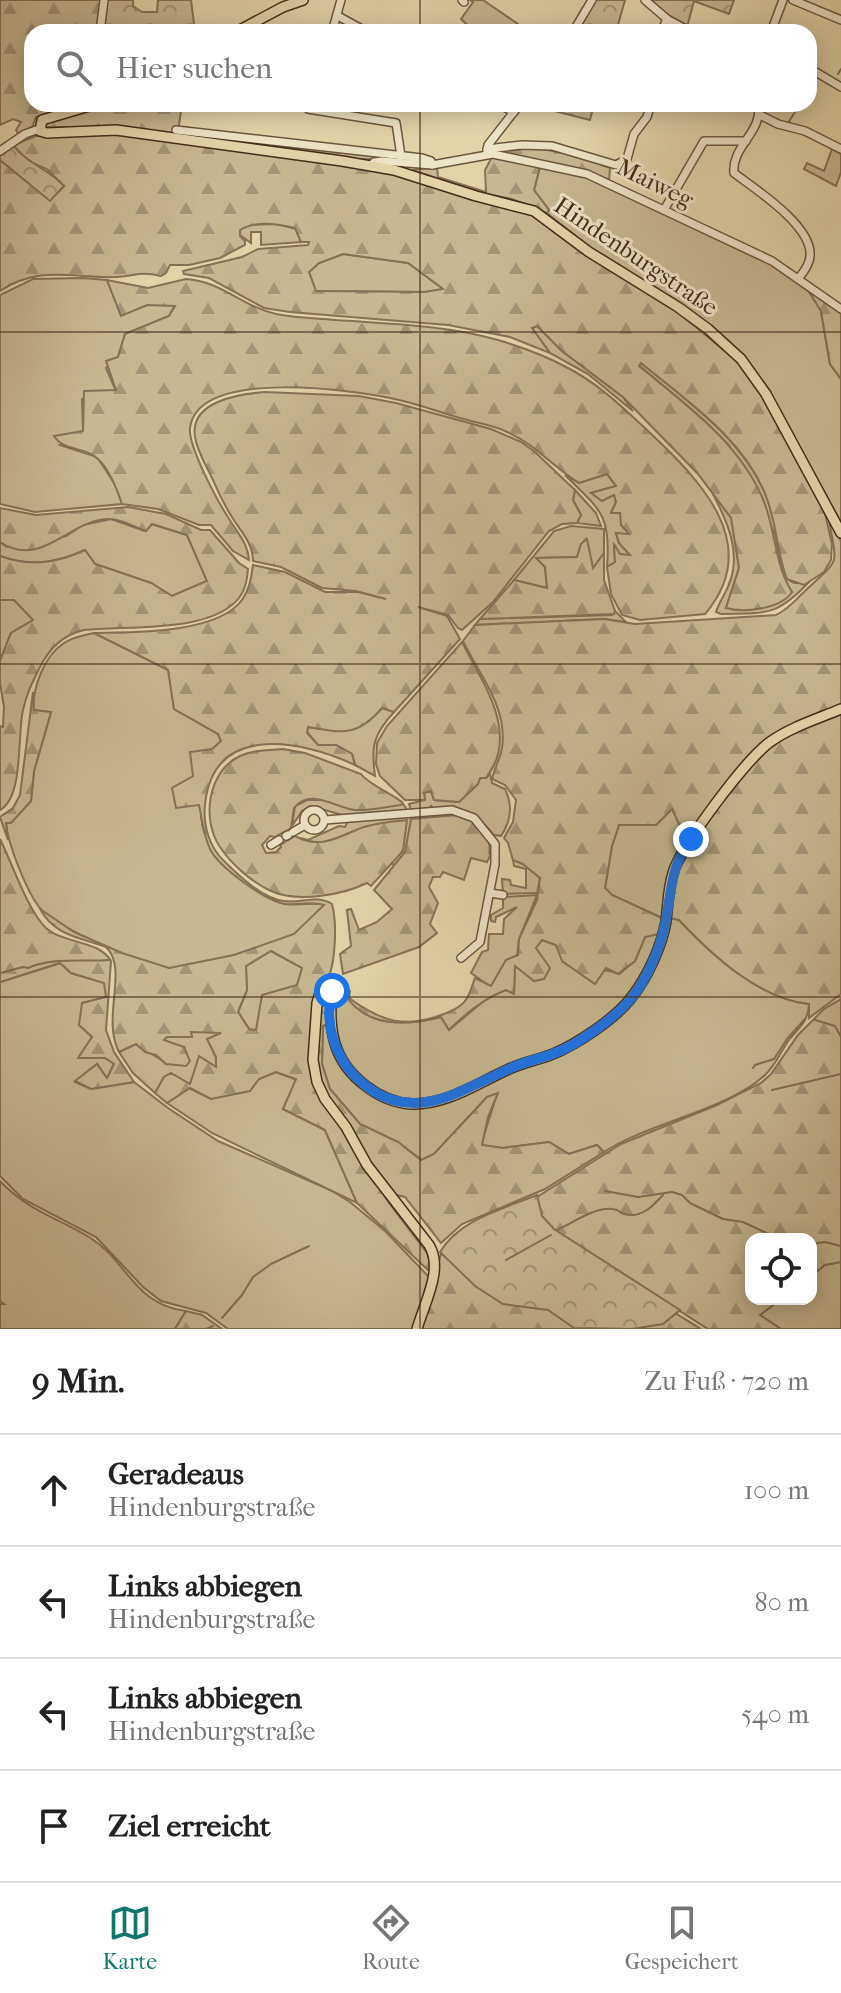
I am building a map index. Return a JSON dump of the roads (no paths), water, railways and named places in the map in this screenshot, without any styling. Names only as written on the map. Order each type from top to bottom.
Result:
[{"type":"main road","points":[[251,24],[303,0]]},
{"type":"main road","points":[[39,129],[40,122],[65,112]]},
{"type":"main road","name":"Hindenburgstraße","points":[[39,129],[47,133],[116,130],[371,165],[534,211],[589,252],[678,307],[730,347],[755,377],[841,533]]},
{"type":"main road","points":[[417,1329],[436,1264],[434,1253],[367,1165],[346,1127],[325,1099],[315,1076],[313,1060],[317,1003],[321,992],[330,987],[332,991],[329,1012],[331,1030],[345,1064],[366,1086],[398,1102],[418,1104],[449,1097],[511,1068],[562,1050],[618,1011],[635,992],[664,929],[670,882],[677,861],[748,764],[768,743],[787,731],[841,709]]},
{"type":"street","points":[[101,24],[104,0]]},
{"type":"street","points":[[335,24],[341,0]]},
{"type":"street","points":[[578,24],[592,0]]},
{"type":"street","points":[[645,0],[676,24]]},
{"type":"street","points":[[774,24],[783,0]]},
{"type":"street","points":[[793,0],[841,20]]},
{"type":"street","points":[[338,16],[352,24]]},
{"type":"street","points":[[665,24],[667,19]]},
{"type":"street","points":[[817,73],[841,87]]},
{"type":"street","points":[[340,112],[396,123],[401,156]]},
{"type":"street","points":[[487,152],[514,112]]},
{"type":"street","points":[[487,152],[522,145],[552,146],[616,165],[627,159],[634,134],[649,112]]},
{"type":"street","points":[[759,112],[759,121],[735,158],[734,173],[786,214],[800,231],[808,245],[810,257],[798,279]]},
{"type":"street","points":[[760,115],[778,124],[805,131],[841,149]]},
{"type":"street","points":[[0,151],[25,134],[39,129]]},
{"type":"street","name":"Maiweg","points":[[176,130],[401,156],[428,160],[432,165]]},
{"type":"street","points":[[664,210],[704,141],[746,141]]},
{"type":"street","name":"Maiweg","points":[[371,165],[382,161],[432,165],[487,152],[587,174],[772,261],[840,307]]},
{"type":"street","points":[[321,820],[313,810],[304,818],[305,825],[312,831],[321,820],[452,808],[465,810],[478,821],[496,841],[495,864],[480,942],[461,958]]},
{"type":"street","points":[[284,838],[305,825]]},
{"type":"street","points":[[481,884],[503,895]]},
{"type":"waterway","points":[[578,16],[583,7]]},
{"type":"waterway","points":[[838,74],[841,69]]},
{"type":"waterway","points":[[788,123],[795,112]]},
{"type":"waterway","points":[[0,973],[57,961],[109,960]]},
{"type":"waterway","points":[[753,1068],[774,1059],[805,1019]]},
{"type":"waterway","points":[[815,1020],[835,1026],[841,1037]]},
{"type":"waterway","points":[[772,1090],[841,1074]]},
{"type":"waterway","points":[[605,1191],[638,1197],[672,1192],[723,1219],[743,1222],[766,1233]]},
{"type":"waterway","points":[[557,1230],[605,1209],[636,1215],[651,1207],[663,1195]]},
{"type":"waterway","points":[[506,1260],[551,1235]]},
{"type":"waterway","points":[[817,1243],[841,1246]]},
{"type":"waterway","points":[[222,1318],[253,1277],[271,1264],[309,1246]]},
{"type":"waterway","points":[[206,1329],[213,1326]]}]
